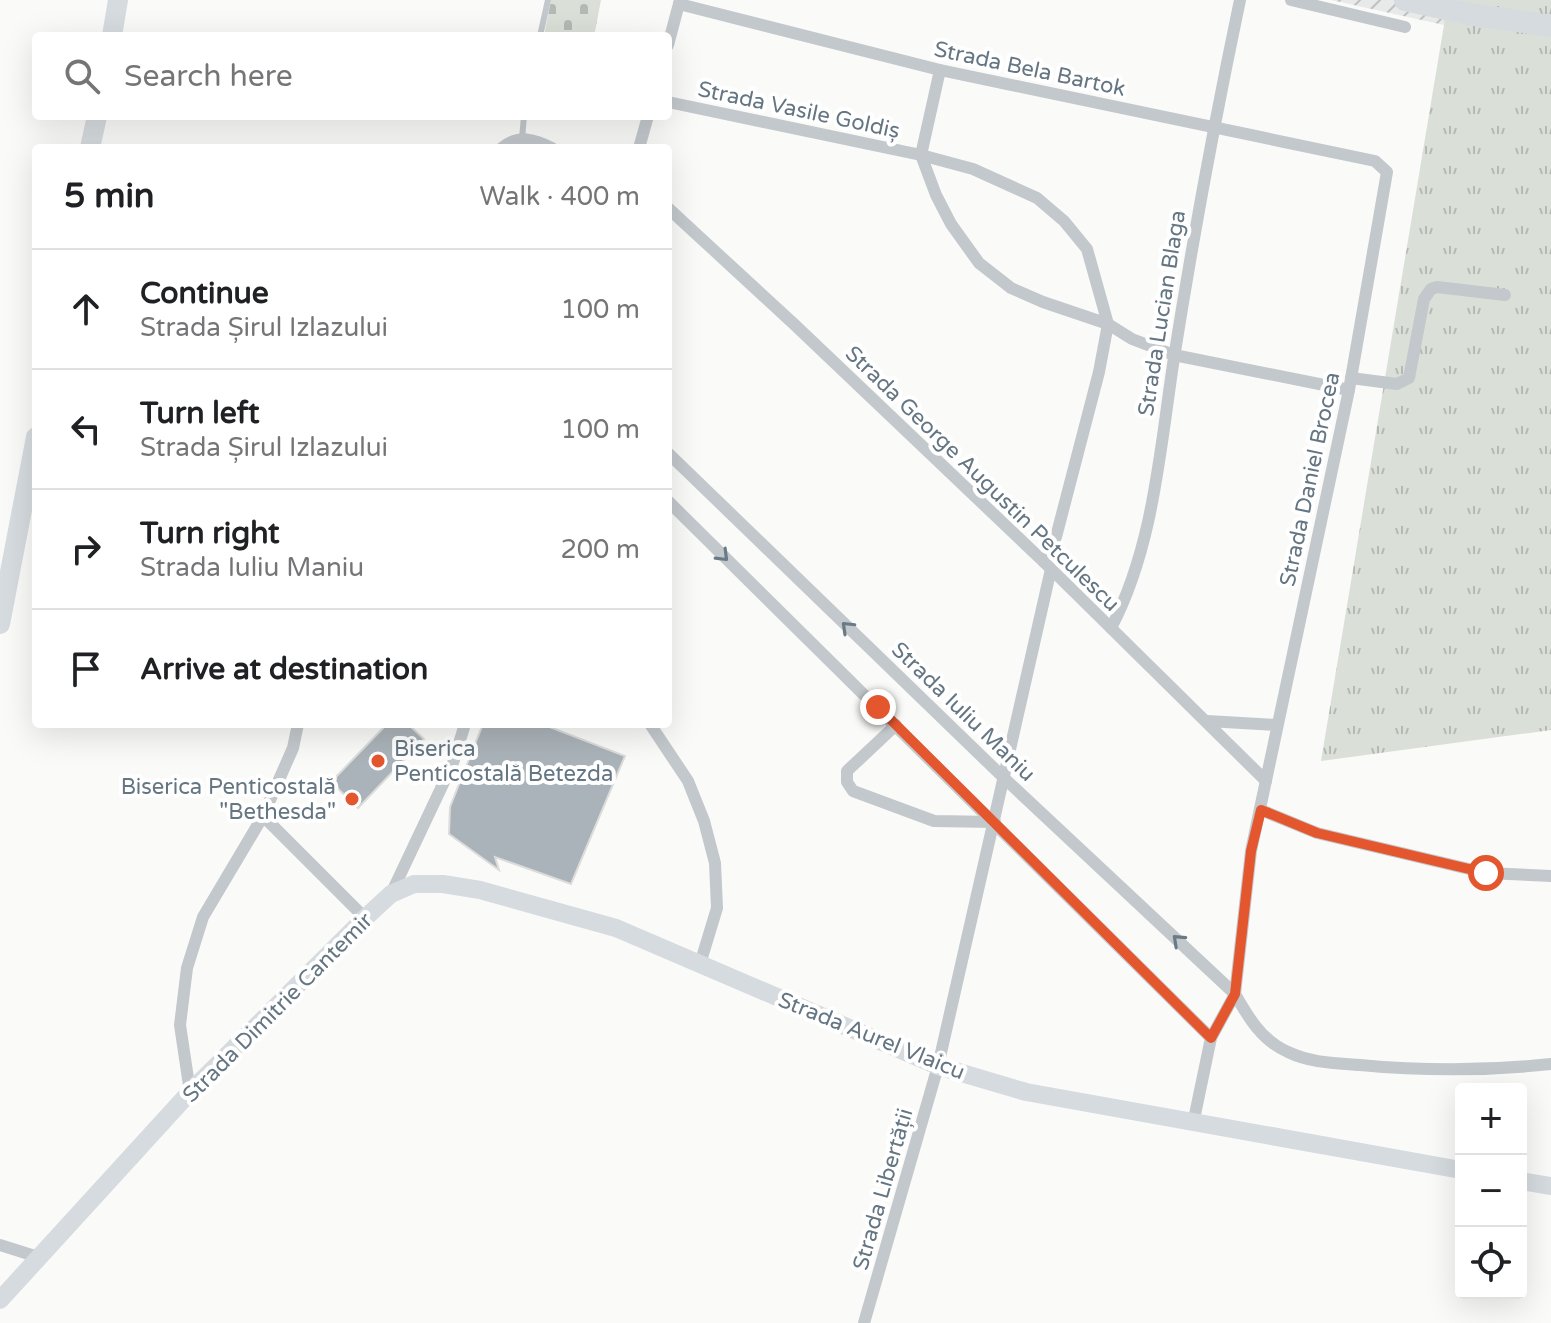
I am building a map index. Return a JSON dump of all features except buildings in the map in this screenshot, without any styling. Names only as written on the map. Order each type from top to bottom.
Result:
[{"type":"highway","points":[[1405,0],[1469,14],[1551,26]]},
{"type":"main road","points":[[113,32],[118,0]]},
{"type":"main road","points":[[91,144],[96,120]]},
{"type":"main road","points":[[0,624],[32,458]]},
{"type":"street","name":"Strada Lucian Blaga","points":[[1111,628],[1133,577],[1151,509],[1213,127],[1240,0]]},
{"type":"street","points":[[1291,0],[1405,27]]},
{"type":"street","name":"Strada Bela Bartok","points":[[680,2],[940,70],[1375,161]]},
{"type":"street","points":[[672,32],[680,2]]},
{"type":"street","name":"Strada Vasile Goldiș","points":[[940,70],[921,155],[951,224],[979,263],[1011,288],[1108,324],[1132,339],[1174,355],[1350,384],[1397,384],[1409,378],[1424,299],[1431,289],[1437,287],[1505,295]]},
{"type":"street","name":"Strada Vasile Goldiș","points":[[672,103],[921,155],[973,169],[1037,198],[1064,221],[1087,249],[1108,324],[1099,372],[1048,566],[995,822]]},
{"type":"street","points":[[640,144],[647,120]]},
{"type":"street","points":[[507,144],[522,139],[544,144]]},
{"type":"street","name":"Strada Daniel Brocea","points":[[1235,994],[1251,851],[1350,384],[1387,172],[1375,161]]},
{"type":"street","name":"Strada George Augustin Petculescu","points":[[672,212],[1048,566],[1266,781]]},
{"type":"street","name":"Strada Iuliu Maniu","points":[[672,457],[1004,778],[1235,994],[1251,1021],[1267,1039],[1286,1052],[1316,1062],[1404,1069],[1492,1070],[1551,1064]]},
{"type":"street","points":[[672,505],[1211,1038]]},
{"type":"street","points":[[1207,721],[1277,725]]},
{"type":"street","points":[[896,725],[847,771],[847,782],[853,791],[934,821],[995,822]]},
{"type":"street","points":[[190,1092],[180,1025],[187,968],[203,917],[263,816],[293,748],[297,728]]},
{"type":"street","name":"Strada Dimitrie Cantemir","points":[[0,1300],[190,1092],[391,894],[453,763],[464,728]]},
{"type":"street","points":[[653,728],[688,781],[704,821],[715,863],[717,908],[700,964]]},
{"type":"street","points":[[1261,810],[1317,833],[1486,873],[1551,876]]},
{"type":"street","points":[[263,816],[365,918]]},
{"type":"street","name":"Strada Libertății","points":[[864,1323],[938,1066],[995,822]]},
{"type":"street","name":"Strada Aurel Vlaicu","points":[[391,894],[414,884],[443,884],[480,890],[616,928],[938,1066],[1026,1092],[1455,1169]]},
{"type":"street","points":[[1193,1124],[1211,1038],[1235,994]]},
{"type":"street","points":[[1527,1182],[1551,1186]]},
{"type":"street","points":[[0,1245],[38,1257]]},
{"type":"lane","points":[[541,32],[548,0]]},
{"type":"lane","points":[[522,139],[524,120]]},
{"type":"shaded area","points":[[1331,0],[1445,0],[1444,25]]},
{"type":"green space","points":[[551,0],[601,0],[595,32],[545,32]]},
{"type":"green space","points":[[1445,0],[1551,0],[1551,730],[1321,761],[1444,25]]},
{"type":"place","name":"Biserica Penticostală Betezda","points":[[378,761]]},
{"type":"place","name":"Biserica Penticostală \"Bethesda\"","points":[[352,799]]},
{"type":"route","points":[[878,707],[1211,1038],[1235,994],[1251,851],[1261,810],[1317,833],[1486,873]]}]
